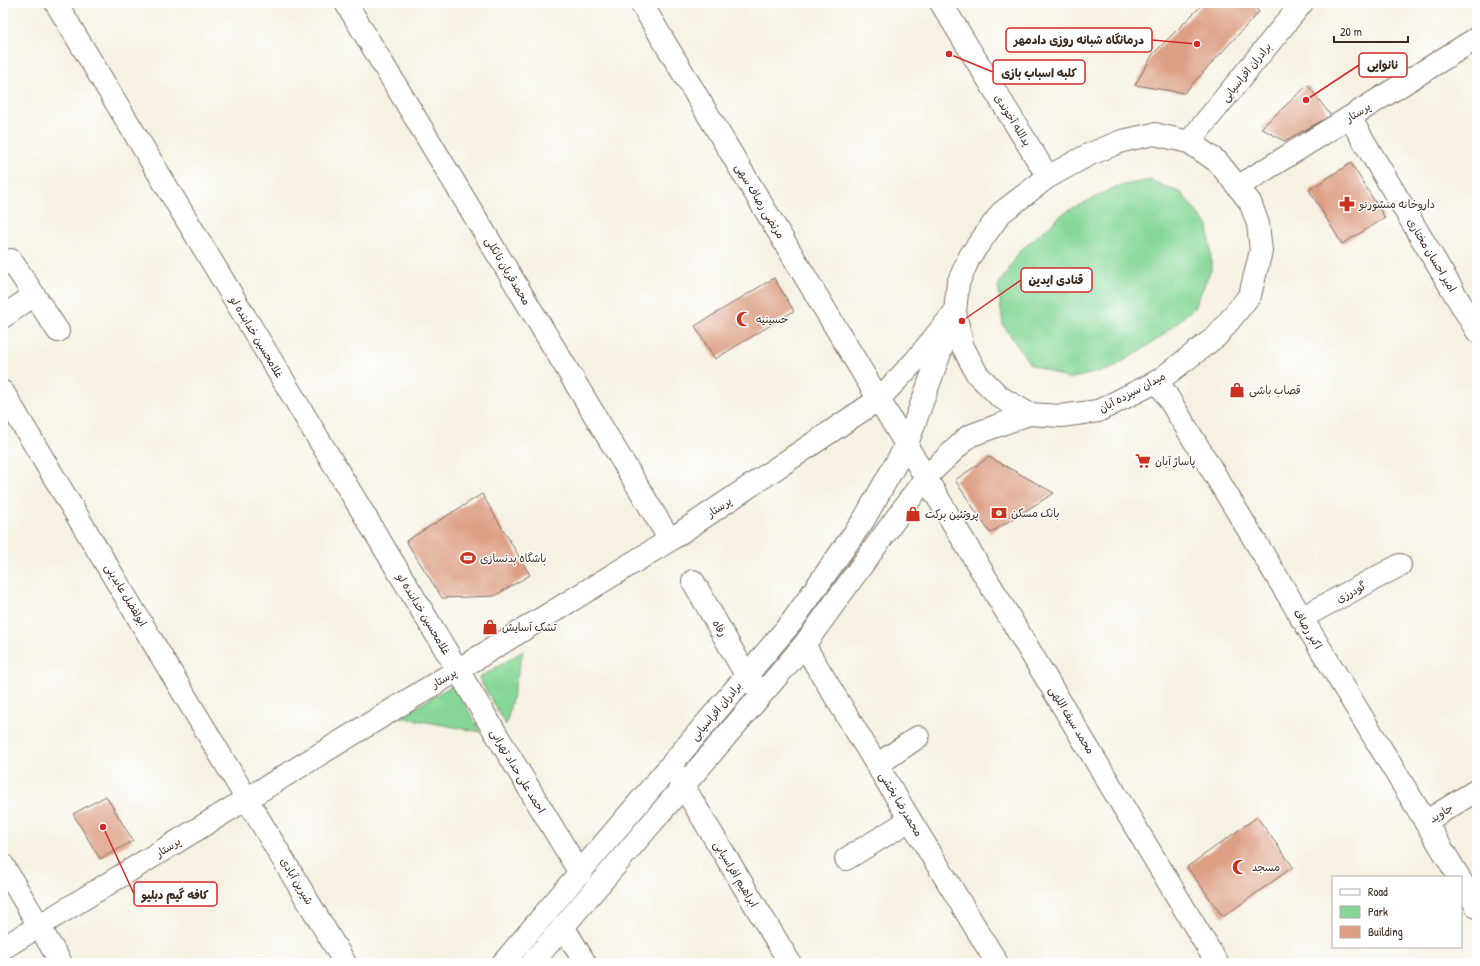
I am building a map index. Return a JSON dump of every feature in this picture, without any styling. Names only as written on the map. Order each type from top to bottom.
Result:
[{"type":"street","name":"غلامحسین خدابنده لو","points":[[56,3],[457,670]]},
{"type":"street","name":"محمدقربان نانکلی","points":[[346,3],[670,540]]},
{"type":"street","name":"مرتضی رصاف سهی","points":[[641,3],[907,444]]},
{"type":"street","name":"یدالله آخوندی","points":[[941,3],[1048,177]]},
{"type":"street","name":"برادران افراسیابی","points":[[1189,142],[1291,8]]},
{"type":"street","name":"پرستار","points":[[1239,186],[1477,38]]},
{"type":"street","name":"امیر احسان مختاری","points":[[1350,118],[1477,331]]},
{"type":"street","name":"میدان سیزده آبان","points":[[1154,134],[1189,142],[1218,162],[1239,186],[1250,202],[1258,224],[1261,251],[1250,295],[1217,336],[1158,381],[1098,411],[1062,416],[1030,414],[1000,397],[976,374],[962,345],[955,312],[958,283],[970,256],[1001,212],[1048,177],[1088,154],[1122,141],[1154,134]]},
{"type":"street","points":[[11,260],[58,331]]},
{"type":"street","points":[[3,317],[34,295]]},
{"type":"street","name":"پرستار","points":[[3,948],[670,540],[880,399],[915,361],[955,312]]},
{"type":"street","name":"برادران افراسیابی","points":[[503,963],[791,623],[863,521],[907,444],[955,312]]},
{"type":"street","name":"اکبر رصاف","points":[[1158,381],[1458,876]]},
{"type":"street","name":"ابولفضل عابدینی","points":[[3,392],[248,798]]},
{"type":"street","name":"برادران افراسیابی","points":[[532,963],[682,785],[804,644],[926,477],[969,436],[1030,414]]},
{"type":"street","name":"محمد سیف اللهی","points":[[907,444],[1217,963]]},
{"type":"street","name":"گودرزی","points":[[1301,618],[1400,565]]},
{"type":"street","name":"رفاه","points":[[693,581],[746,675],[761,694]]},
{"type":"street","name":"محمدرضا بخشی","points":[[804,644],[997,963]]},
{"type":"street","name":"احمد علی حداد تهرانی","points":[[457,670],[580,873]]},
{"type":"street","points":[[877,765],[918,737]]},
{"type":"street","name":"ابراهیم افراسیابی","points":[[671,765],[790,963]]},
{"type":"street","name":"جاوید","points":[[1425,822],[1477,790]]},
{"type":"street","name":"شیرین آبادی","points":[[248,798],[346,963]]},
{"type":"street","points":[[846,859],[910,820]]},
{"type":"street","points":[[3,865],[62,963]]},
{"type":"street","points":[[1462,883],[1477,906]]},
{"type":"street","points":[[563,926],[585,963]]},
{"type":"green space","points":[[1150,180],[1181,193],[1208,226],[1212,268],[1194,308],[1158,339],[1111,369],[1068,379],[1030,364],[1003,325],[998,286],[1020,251],[1064,213],[1115,187]]},
{"type":"green space","points":[[523,651],[506,725],[479,678]]},
{"type":"green space","points":[[453,685],[481,732],[400,717]]},
{"type":"building","points":[[1204,3],[1253,3],[1259,12],[1184,93],[1135,85],[1153,54]]},
{"type":"building","points":[[1308,85],[1331,116],[1284,141],[1261,128]]},
{"type":"building","name":"داروخانه منشورنو","points":[[1351,163],[1385,218],[1342,244],[1309,190]]},
{"type":"building","name":"حسینیه","points":[[774,278],[794,311],[715,359],[695,326]]},
{"type":"building","name":"بانک مسکن","points":[[989,457],[1054,493],[990,533],[955,480]]},
{"type":"building","name":"باشگاه بدنسازی","points":[[482,494],[530,575],[494,596],[442,598],[406,541]]},
{"type":"building","points":[[106,796],[133,841],[100,859],[73,814]]},
{"type":"building","name":"مسجد","points":[[1257,817],[1293,867],[1223,917],[1187,867]]},
{"type":"place","name":"درمانگاه شبانه روزی دادمهر","points":[[1197,44]]},
{"type":"place","name":"کلبه اسباب بازی","points":[[949,54]]},
{"type":"place","name":"نانوایی","points":[[1306,100]]},
{"type":"place","name":"داروخانه منشورنو","points":[[1347,204]]},
{"type":"place","name":"حسینیه","points":[[744,319]]},
{"type":"place","name":"قنادی ایدین","points":[[962,321]]},
{"type":"place","name":"قصاب باشی","points":[[1237,390]]},
{"type":"place","name":"پاساژ آبان","points":[[1143,461]]},
{"type":"place","name":"بانک مسکن","points":[[999,513]]},
{"type":"place","name":"پروتئین برکت","points":[[913,514]]},
{"type":"place","name":"باشگاه بدنسازی","points":[[468,558]]},
{"type":"place","name":"تشک آسایش","points":[[490,627]]},
{"type":"place","name":"کافه گیم دبلیو","points":[[103,827]]},
{"type":"place","name":"مسجد","points":[[1240,867]]}]
